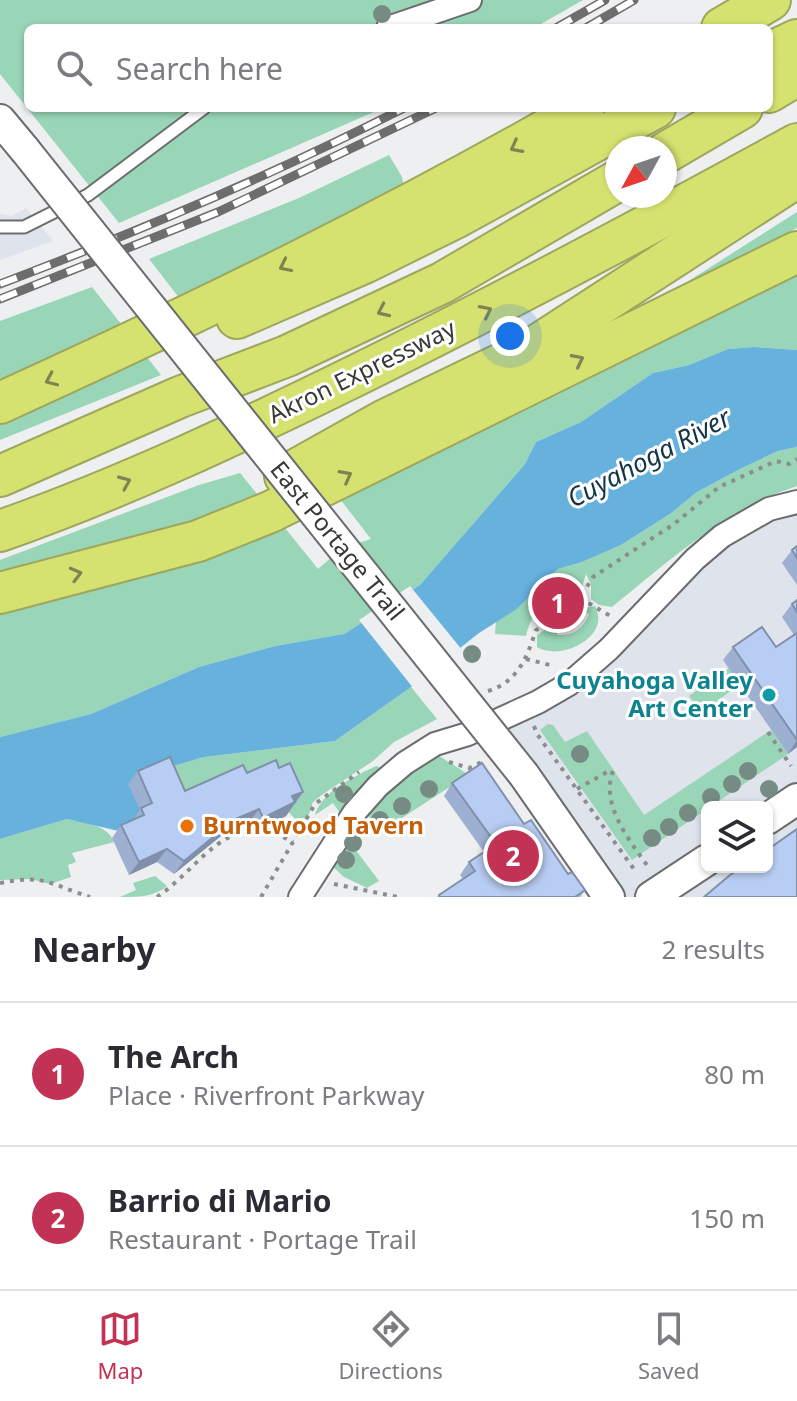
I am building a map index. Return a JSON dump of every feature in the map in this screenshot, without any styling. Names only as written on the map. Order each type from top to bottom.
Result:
[{"type":"highway","points":[[729,24],[770,0]]},
{"type":"highway","points":[[773,51],[797,40]]},
{"type":"highway","points":[[773,90],[797,75]]},
{"type":"highway","points":[[0,403],[95,360],[345,237],[577,112]]},
{"type":"highway","points":[[179,343],[364,263],[457,217],[648,112]]},
{"type":"highway","points":[[677,146],[735,112]]},
{"type":"highway","name":"Akron Expressway","points":[[0,531],[55,512],[219,443],[611,247],[797,144]]},
{"type":"highway","points":[[285,476],[385,420],[530,350],[797,177]]},
{"type":"highway","name":"Akron Expressway","points":[[0,476],[180,397],[287,356],[442,283],[605,188]]},
{"type":"highway","points":[[0,593],[198,541],[270,512],[797,252]]},
{"type":"main road","name":"East Portage Trail","points":[[0,120],[524,775],[609,897]]},
{"type":"main road","points":[[773,815],[797,799]]},
{"type":"main road","points":[[650,886],[701,863]]},
{"type":"street","points":[[397,24],[434,7],[470,0]]},
{"type":"street","points":[[305,889],[354,813],[378,786],[405,763],[435,744],[468,734],[529,706],[583,673],[695,559],[722,536],[769,509],[797,502]]},
{"type":"lane","points":[[0,227],[24,227],[88,195],[199,112]]},
{"type":"path","points":[[480,692],[502,686],[517,673],[526,659],[536,630],[557,621],[580,598],[593,577],[674,524],[719,487],[776,461],[789,464],[797,459]]},
{"type":"path","points":[[580,598],[612,617]]},
{"type":"path","points":[[603,626],[622,607]]},
{"type":"path","points":[[526,659],[554,666]]},
{"type":"path","points":[[566,660],[554,666],[525,693],[537,734],[650,886]]},
{"type":"path","points":[[768,732],[791,766]]},
{"type":"path","points":[[261,897],[315,804],[347,779],[371,766]]},
{"type":"path","points":[[577,789],[607,772],[613,772],[610,796],[614,810],[650,886]]},
{"type":"path","points":[[268,824],[273,834]]},
{"type":"path","points":[[157,897],[179,881],[221,839],[247,832],[273,834],[293,842]]},
{"type":"path","points":[[0,883],[29,877],[90,897]]},
{"type":"path","points":[[305,889],[398,897]]},
{"type":"shaded area","points":[[26,208],[53,241],[0,260],[0,214],[12,216]]},
{"type":"shaded area","points":[[797,502],[797,897],[609,897],[483,727],[538,702],[695,559]]},
{"type":"green space","points":[[0,0],[583,0],[541,24],[24,24],[24,104],[0,74]]},
{"type":"green space","points":[[30,112],[374,112],[119,223]]},
{"type":"green space","points":[[389,155],[402,177],[404,187],[184,304],[149,259],[299,198]]},
{"type":"green space","points":[[797,212],[797,228],[682,287],[687,282]]},
{"type":"green space","points":[[797,271],[797,350],[728,349],[689,365],[653,373],[581,422],[536,442],[525,464],[420,585],[344,634],[275,646],[199,667],[91,714],[0,737],[0,611],[281,523],[318,569],[342,548],[371,539],[340,499]]},
{"type":"green space","points":[[92,287],[125,329],[0,390],[0,321]]},
{"type":"green space","points":[[143,352],[161,375],[0,440],[0,418]]},
{"type":"green space","points":[[797,447],[797,486],[722,522],[612,607],[599,605],[591,599],[591,585],[586,574],[581,590],[562,590],[545,601],[533,618],[526,636],[495,634],[496,622],[517,609],[558,569],[621,545],[670,514],[697,492],[778,451]]},
{"type":"green space","points":[[240,473],[262,500],[209,521],[0,579],[0,560],[199,485]]},
{"type":"green space","points":[[595,606],[598,617],[596,627],[581,643],[559,651],[537,647],[537,635],[546,629],[558,628],[557,635],[563,635],[581,628],[589,614],[583,611]]},
{"type":"green space","points":[[729,668],[740,684],[701,713],[689,696]]},
{"type":"green space","points":[[411,687],[437,719],[394,742],[373,761],[323,794],[313,802],[308,817],[296,820],[286,809],[181,796],[160,770],[204,757],[335,741]]},
{"type":"green space","points":[[548,724],[553,725],[565,742],[587,731],[644,815],[771,730],[788,754],[719,801],[701,801],[701,813],[632,860],[540,730]]},
{"type":"green space","points":[[430,747],[468,775],[376,835],[363,802]]},
{"type":"green space","points":[[376,766],[383,768],[340,813],[333,803],[315,815],[331,792]]},
{"type":"green space","points":[[67,819],[101,828],[114,842],[72,853],[76,862],[68,865],[71,877],[50,884],[30,879],[0,880],[0,839]]},
{"type":"green space","points":[[351,834],[362,844],[355,849],[379,881],[367,888],[344,877],[332,866]]},
{"type":"green space","points":[[155,876],[167,886],[151,894],[120,897],[136,890],[133,883]]},
{"type":"water","name":"Cuyahoga River","points":[[728,349],[797,350],[797,447],[778,451],[697,492],[670,514],[621,545],[558,569],[517,609],[479,633],[411,687],[335,741],[204,757],[160,770],[143,817],[123,832],[67,819],[0,839],[0,737],[91,714],[199,667],[275,646],[344,634],[420,585],[525,464],[536,442],[581,422],[653,373],[689,365]]},
{"type":"pier","points":[[410,586],[463,651],[414,689],[359,620]]},
{"type":"building","points":[[762,627],[776,647],[797,633],[797,740],[733,647]]},
{"type":"building","name":"Burntwood Tavern","points":[[170,757],[185,791],[243,765],[247,773],[276,760],[279,768],[290,763],[303,792],[292,796],[295,802],[263,818],[259,809],[235,819],[184,861],[167,849],[139,862],[121,825],[144,815],[141,808],[152,803],[138,771]]},
{"type":"building","points":[[482,763],[524,824],[531,820],[568,874],[572,872],[585,890],[575,897],[440,897],[475,871],[469,862],[496,844],[452,783]]},
{"type":"building","points":[[797,829],[797,897],[704,897],[733,873],[773,873],[773,846]]},
{"type":"railway","points":[[563,24],[605,0]]},
{"type":"railway","points":[[593,24],[634,0]]},
{"type":"railway","points":[[0,284],[204,202],[396,112]]},
{"type":"railway","points":[[0,299],[218,212],[428,112]]},
{"type":"place","name":"The Arch","points":[[558,603]]},
{"type":"place","name":"Cuyahoga Valley Art Center","points":[[769,695]]},
{"type":"place","name":"Burntwood Tavern","points":[[187,826]]},
{"type":"place","name":"Barrio di Mario","points":[[513,856]]}]
